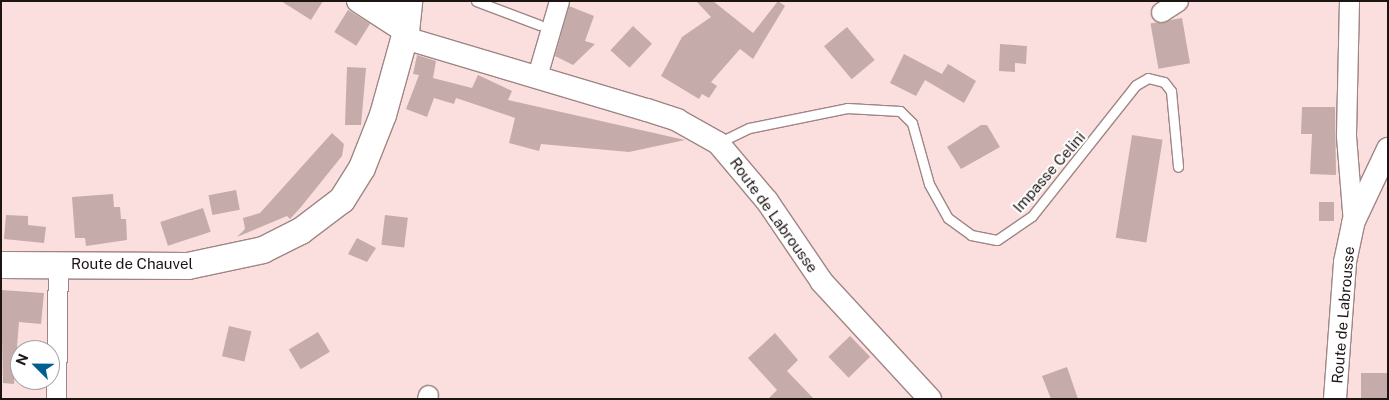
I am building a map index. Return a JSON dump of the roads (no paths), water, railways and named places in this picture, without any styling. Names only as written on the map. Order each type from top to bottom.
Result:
[{"type":"main road","name":"Route de Chauvel","points":[[1,264],[188,266],[263,250],[301,231],[342,200],[362,168],[384,115],[404,17]]},
{"type":"street","name":"Route de Labrousse","points":[[358,1],[404,17],[537,76],[677,120],[718,143],[767,201],[822,282],[930,399]]},
{"type":"street","points":[[537,76],[559,1]]},
{"type":"street","points":[[1161,12],[1178,1]]},
{"type":"street","points":[[1349,1],[1346,136],[1353,223]]},
{"type":"street","name":"Route de Labrousse","points":[[1336,399],[1345,262],[1353,223],[1381,179],[1388,149]]},
{"type":"street","points":[[56,399],[58,264]]},
{"type":"lane","points":[[476,1],[540,25]]},
{"type":"lane","name":"Impasse Celini","points":[[718,143],[749,128],[854,106],[900,110],[912,123],[929,184],[948,218],[970,235],[997,240],[1032,216],[1136,85],[1148,78],[1164,82],[1171,91],[1178,167]]}]
